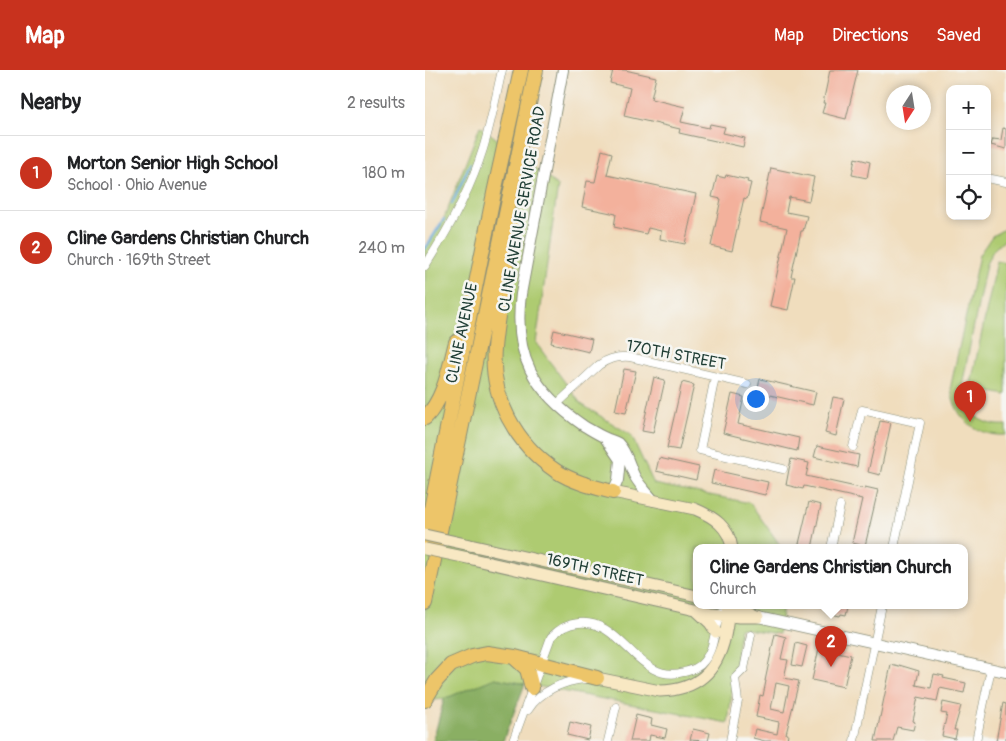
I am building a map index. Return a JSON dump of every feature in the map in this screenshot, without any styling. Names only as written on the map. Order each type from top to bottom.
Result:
[{"type":"highway","name":"CLINE AVENUE","points":[[425,539],[521,70]]},
{"type":"highway","name":"CLINE AVENUE","points":[[425,603],[536,70]]},
{"type":"highway","points":[[517,158],[511,236],[494,350],[496,382],[502,408],[523,442],[557,471],[585,485],[613,492]]},
{"type":"highway","points":[[425,418],[439,400],[445,383],[495,193]]},
{"type":"highway","points":[[425,700],[437,680],[451,665],[462,659],[487,653],[515,657],[597,678]]},
{"type":"highway","points":[[515,657],[527,669],[532,688]]},
{"type":"main road","points":[[613,492],[695,509],[717,520],[724,526],[730,536],[731,544]]},
{"type":"main road","name":"169TH STREET","points":[[425,535],[693,595]]},
{"type":"main road","name":"169TH STREET","points":[[425,549],[693,609],[727,610],[761,618]]},
{"type":"main road","points":[[693,609],[711,623],[715,632]]},
{"type":"main road","points":[[752,609],[761,618]]},
{"type":"main road","points":[[597,678],[660,691],[670,691],[693,684],[713,668],[719,659],[727,610]]},
{"type":"street","points":[[425,266],[448,231],[475,173],[484,147],[502,70]]},
{"type":"street","name":"CLINE AVENUE SERVICE ROAD","points":[[563,70],[519,312],[518,328],[521,347],[525,360],[541,388],[583,425],[605,438],[614,440],[626,454],[636,478],[655,501]]},
{"type":"street","points":[[991,179],[1006,182]]},
{"type":"street","name":"170TH STREET","points":[[557,404],[599,365],[617,357],[631,357],[747,384]]},
{"type":"street","points":[[715,377],[700,450],[783,469]]},
{"type":"street","points":[[853,447],[862,410],[920,423],[895,544]]},
{"type":"street","name":"CLINE AVENUE SERVICE ROAD","points":[[605,438],[620,460],[618,480],[613,492]]},
{"type":"street","points":[[832,544],[840,506]]},
{"type":"street","points":[[853,741],[881,609]]},
{"type":"street","points":[[513,741],[551,637],[558,630],[574,623],[582,622],[599,625],[606,629],[631,653],[657,671],[666,674],[678,674],[692,670],[705,661],[710,652],[715,632],[727,610]]},
{"type":"street","name":"169TH STREET","points":[[761,618],[1006,672]]},
{"type":"street","points":[[731,741],[738,701],[735,678],[743,669],[751,636]]},
{"type":"street","points":[[976,741],[991,668]]},
{"type":"street","points":[[521,720],[531,704],[557,686],[576,680],[597,678]]},
{"type":"street","points":[[608,741],[615,707]]},
{"type":"green space","points":[[480,126],[558,186],[536,343],[581,404],[631,435],[654,484],[750,503],[779,544],[693,544],[693,609],[783,609],[779,634],[740,628],[728,723],[495,678],[444,699],[425,701],[425,247],[441,226]]},
{"type":"green space","points":[[1006,228],[1006,239],[994,249],[986,264],[962,386],[966,403],[975,416],[989,423],[1006,425],[1006,435],[995,435],[975,428],[967,422],[956,406],[952,396],[951,385],[979,255],[992,236]]},
{"type":"green space","points":[[997,261],[1006,263],[1006,395],[970,388]]},
{"type":"green space","points":[[495,678],[525,684],[503,741],[433,741],[444,699]]},
{"type":"building","points":[[613,70],[625,70],[656,77],[651,99],[685,107],[681,122],[709,128],[710,124],[725,127],[723,133],[745,138],[743,147],[679,133],[680,129],[624,116],[630,88],[610,83]]},
{"type":"building","points":[[830,70],[858,70],[846,119],[822,113]]},
{"type":"building","points":[[1003,128],[1006,129],[1006,149],[991,145],[993,139],[1001,140]]},
{"type":"building","points":[[602,150],[612,153],[607,175],[696,194],[685,244],[660,239],[661,231],[648,228],[646,234],[614,227],[616,214],[582,207],[587,181],[595,182]]},
{"type":"building","points":[[855,158],[870,162],[867,178],[852,175]]},
{"type":"building","points":[[771,168],[814,177],[809,201],[789,197],[786,212],[807,216],[803,231],[801,231],[791,277],[795,277],[788,310],[770,306],[787,228],[760,222]]},
{"type":"building","points":[[726,175],[748,180],[747,182],[751,183],[747,199],[744,198],[732,251],[711,246],[721,199],[712,197],[717,176],[725,178]]},
{"type":"building","points":[[554,330],[592,339],[589,352],[551,343]]},
{"type":"building","points":[[624,369],[636,371],[626,413],[615,411]]},
{"type":"building","points":[[654,377],[665,380],[653,433],[642,431]]},
{"type":"building","points":[[760,379],[816,392],[813,405],[757,392]]},
{"type":"building","points":[[682,382],[694,385],[679,450],[667,448]]},
{"type":"building","points":[[732,394],[744,397],[738,424],[799,438],[797,451],[723,433]]},
{"type":"building","points":[[833,397],[844,399],[836,436],[825,433]]},
{"type":"building","points":[[880,421],[891,423],[880,475],[868,472]]},
{"type":"building","points":[[817,446],[859,455],[857,467],[814,457]]},
{"type":"building","points":[[659,458],[699,467],[696,480],[656,471]]},
{"type":"building","points":[[791,459],[809,463],[806,476],[878,490],[865,544],[852,543],[862,499],[804,486],[803,489],[786,485]]},
{"type":"building","points":[[714,470],[768,482],[765,495],[711,483]]},
{"type":"building","points":[[809,502],[821,505],[813,544],[799,544]]},
{"type":"building","points":[[827,609],[847,609],[846,615],[841,614],[840,616],[826,613]]},
{"type":"building","points":[[775,634],[786,637],[781,659],[788,660],[784,678],[799,681],[786,734],[788,734],[787,741],[765,741],[753,738],[755,729],[777,734],[779,722],[756,717],[760,695],[763,696]],"holes":[[[776,683],[789,686],[784,712],[771,709]]]},
{"type":"building","points":[[796,643],[807,646],[802,667],[792,665]]},
{"type":"building","points":[[819,648],[851,655],[844,687],[812,680]]},
{"type":"building","points":[[891,665],[899,667],[899,665],[919,671],[916,685],[931,688],[934,674],[966,683],[964,693],[940,688],[937,701],[918,697],[913,730],[897,727],[893,741],[875,741]]},
{"type":"building","points":[[943,702],[961,706],[954,730],[957,730],[955,739],[942,736],[947,714],[941,713]]},
{"type":"building","points":[[1003,703],[1006,704],[1006,741],[996,741]]},
{"type":"building","points":[[636,715],[652,719],[651,725],[667,729],[665,738],[650,735],[649,741],[630,741]]},
{"type":"building","points":[[570,722],[591,727],[588,740],[567,735]]},
{"type":"building","points":[[693,729],[710,733],[708,741],[690,740]]},
{"type":"waterway","points":[[452,204],[470,164]]},
{"type":"waterway","points":[[425,249],[444,219]]},
{"type":"place","name":"Morton Senior High School","points":[[970,422]]},
{"type":"place","name":"Cline Gardens Christian Church","points":[[831,667]]}]
